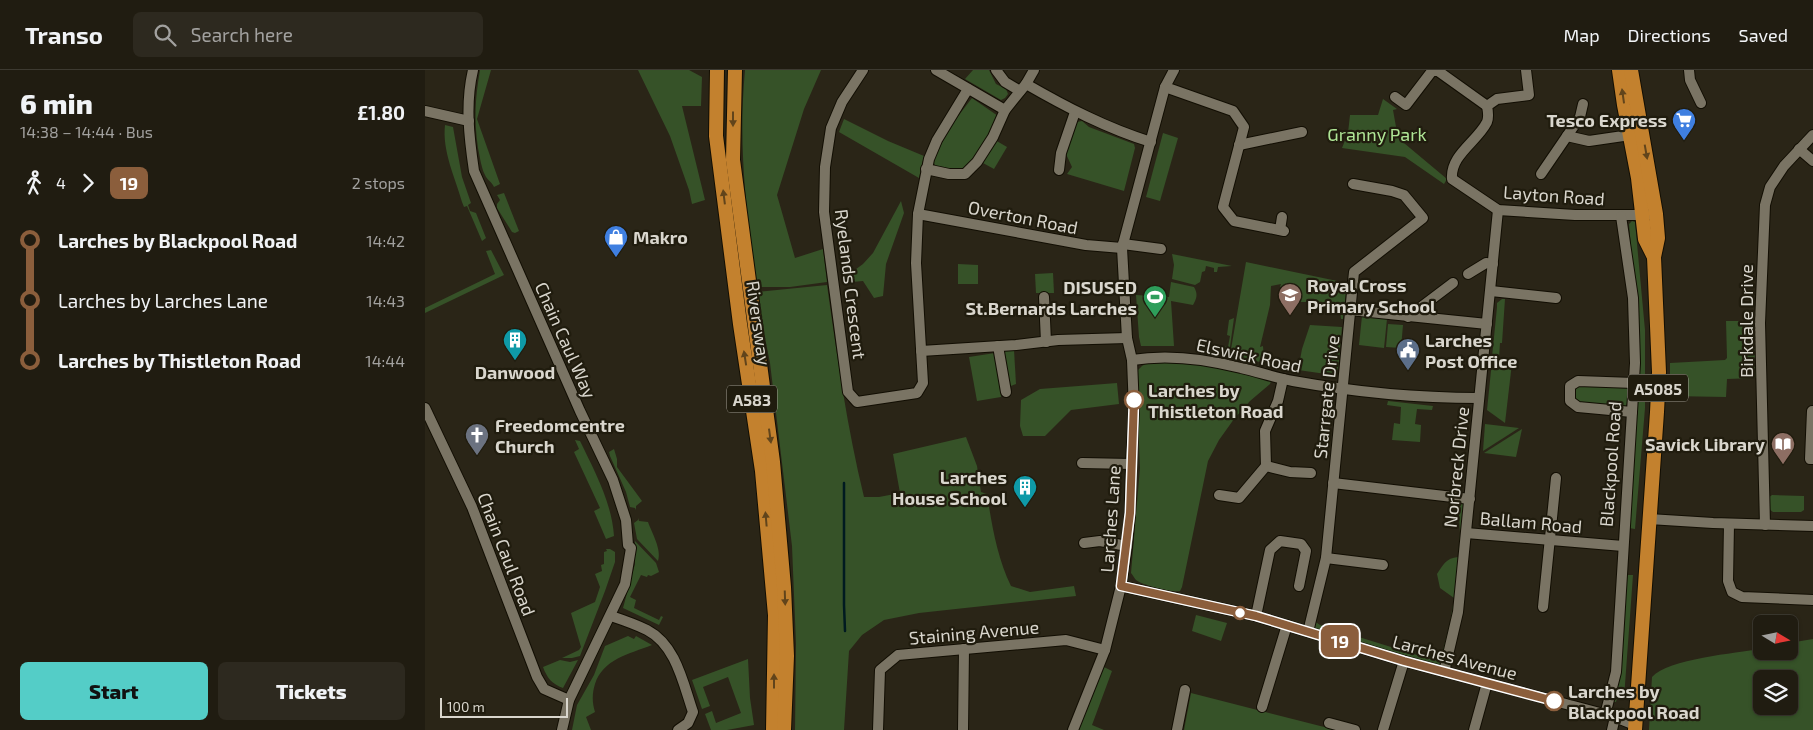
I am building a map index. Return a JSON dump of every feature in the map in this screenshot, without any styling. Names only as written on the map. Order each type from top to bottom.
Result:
[{"type":"highway","name":"Riversway","points":[[735,70],[733,160],[773,462],[784,587],[787,656],[784,730]]},
{"type":"highway","name":"A5085","points":[[1619,70],[1636,134],[1650,214],[1658,238],[1653,257],[1659,372],[1635,727]]},
{"type":"highway","name":"A5085","points":[[1631,70],[1636,134]]},
{"type":"highway","name":"Riversway","points":[[716,72],[716,136],[740,324],[762,471],[775,615],[773,730]]},
{"type":"street","name":"Chain Caul Way","points":[[473,70],[469,140],[474,171],[580,412],[613,480],[625,520],[628,545],[631,548],[625,584],[569,700],[562,730]]},
{"type":"street","name":"Ryelands Crescent","points":[[863,70],[842,102],[831,128],[825,167],[824,212],[848,392],[857,402],[917,393],[923,383],[921,351]]},
{"type":"street","points":[[936,70],[1005,110]]},
{"type":"street","points":[[996,70],[1005,82],[1023,87],[1108,128],[1151,142]]},
{"type":"street","points":[[926,169],[949,174],[965,174],[977,162],[993,137],[1005,110],[1023,87],[1033,70]]},
{"type":"street","name":"Larches Lane","points":[[1073,730],[1105,650],[1121,586],[1130,513],[1135,410],[1132,360],[1127,338],[1123,246],[1165,87],[1174,70]]},
{"type":"street","points":[[1395,97],[1406,105],[1432,71],[1438,71],[1487,106],[1497,99],[1529,95],[1526,70]]},
{"type":"street","points":[[1689,70],[1690,80],[1701,103]]},
{"type":"street","points":[[1165,87],[1233,111],[1244,127],[1223,208],[1234,221],[1282,231],[1282,216]]},
{"type":"street","points":[[968,89],[937,140],[926,169],[918,214],[916,263],[921,351],[1127,338]]},
{"type":"street","points":[[1541,174],[1580,117],[1583,104]]},
{"type":"street","name":"Layton Road","points":[[1487,106],[1487,122],[1455,162],[1451,171],[1452,179],[1498,210],[1575,215],[1621,216],[1650,214]]},
{"type":"street","points":[[425,111],[469,121]]},
{"type":"street","points":[[1059,170],[1061,154],[1075,112]]},
{"type":"street","points":[[1239,145],[1302,132]]},
{"type":"street","points":[[1567,136],[1589,141],[1636,134]]},
{"type":"street","name":"Birkdale Drive","points":[[1765,525],[1760,323],[1765,205],[1770,187],[1813,134]]},
{"type":"street","points":[[1799,149],[1813,161]]},
{"type":"street","name":"Starrgate Drive","points":[[1308,632],[1326,558],[1354,272],[1423,218],[1404,195],[1353,184]]},
{"type":"street","name":"Norbreck Drive","points":[[1444,672],[1458,612],[1498,210]]},
{"type":"street","name":"Overton Road","points":[[918,214],[1086,245],[1161,249]]},
{"type":"street","name":"Blackpool Road","points":[[1612,730],[1610,716],[1616,672],[1634,383],[1633,298],[1621,216]]},
{"type":"street","points":[[1468,274],[1486,263],[1493,264]]},
{"type":"street","points":[[1408,317],[1453,283]]},
{"type":"street","points":[[1491,292],[1556,298]]},
{"type":"street","points":[[1044,297],[1046,342]]},
{"type":"street","points":[[1351,310],[1487,324]]},
{"type":"street","points":[[998,346],[1006,392]]},
{"type":"street","name":"Elswick Road","points":[[1132,360],[1188,358],[1221,363],[1283,379],[1343,389],[1427,397],[1479,398]]},
{"type":"street","points":[[1219,496],[1239,498],[1265,466],[1265,431],[1278,401],[1283,379]]},
{"type":"street","points":[[1632,412],[1578,407],[1570,401],[1570,386],[1578,380],[1634,383]]},
{"type":"street","name":"Chain Caul Road","points":[[425,408],[473,507],[537,677],[544,688],[569,700]]},
{"type":"street","points":[[1813,411],[1810,459],[1813,460]]},
{"type":"street","points":[[1082,463],[1131,464]]},
{"type":"street","points":[[1265,466],[1290,472],[1311,473]]},
{"type":"street","points":[[1543,607],[1556,478]]},
{"type":"street","points":[[1333,483],[1470,499]]},
{"type":"street","points":[[1649,519],[1729,524],[1813,526]]},
{"type":"street","points":[[1729,524],[1728,580],[1732,592],[1742,597],[1813,600]]},
{"type":"street","name":"Ballam Road","points":[[1466,533],[1623,546]]},
{"type":"street","points":[[1084,542],[1100,541],[1127,546]]},
{"type":"street","points":[[1256,616],[1270,550],[1280,541],[1301,544],[1306,551],[1299,586]]},
{"type":"street","points":[[1326,558],[1383,565]]},
{"type":"street","points":[[1302,572],[1321,576]]},
{"type":"street","name":"Larches Avenue","points":[[1121,586],[1256,616],[1404,661],[1610,716],[1635,727]]},
{"type":"street","points":[[611,616],[648,630],[663,642],[672,654],[693,712],[688,723],[678,730]]},
{"type":"street","points":[[1263,707],[1287,626]]},
{"type":"street","name":"Staining Avenue","points":[[878,730],[880,670],[898,655],[1066,640],[1105,650]]},
{"type":"street","points":[[963,730],[964,649]]},
{"type":"street","points":[[1383,730],[1404,661]]},
{"type":"street","points":[[1474,730],[1487,683]]},
{"type":"street","points":[[1177,730],[1185,690]]},
{"type":"street","points":[[1329,723],[1355,730]]},
{"type":"green space","points":[[480,70],[491,70],[477,119],[500,184],[494,187],[486,177],[478,148],[476,109]]},
{"type":"green space","points":[[638,70],[689,70],[702,77],[701,106],[682,106],[705,200],[692,204],[670,136]]},
{"type":"green space","points":[[745,70],[821,70],[804,109],[777,195],[795,258],[823,249],[827,282],[790,287],[757,287],[744,179],[742,125]]},
{"type":"green space","points":[[973,70],[989,70],[996,84],[1006,89],[1008,94],[1005,98],[1001,100],[965,79]]},
{"type":"green space","points":[[972,98],[998,116],[988,139],[974,160],[962,172],[938,169],[933,162],[949,128]]},
{"type":"green space","name":"Granny Park","points":[[1383,99],[1397,109],[1393,110],[1398,138],[1447,179],[1444,184],[1405,157],[1342,148],[1348,133],[1350,115],[1378,115]]},
{"type":"green space","points":[[844,119],[924,156],[919,178],[839,132]]},
{"type":"green space","points":[[1082,121],[1089,127],[1134,144],[1135,148],[1124,191],[1067,174],[1072,167],[1066,154],[1077,122]]},
{"type":"green space","points":[[445,125],[453,127],[462,177],[471,203],[468,205],[470,211],[476,213],[486,238],[482,241],[467,206],[464,207],[453,174],[445,144]]},
{"type":"green space","points":[[1163,133],[1178,138],[1160,201],[1146,197]]},
{"type":"green space","points":[[995,140],[1007,147],[994,169],[983,163]]},
{"type":"green space","points":[[504,193],[519,231],[515,233],[512,232],[497,208],[500,200],[497,195]]},
{"type":"green space","points":[[901,201],[904,213],[886,264],[883,296],[874,298],[863,281],[852,282],[848,275],[863,264],[873,253]]},
{"type":"green space","points":[[1632,221],[1635,222],[1645,330],[1645,408],[1635,529],[1629,528],[1636,303],[1629,224]]},
{"type":"green space","points":[[491,250],[504,275],[425,313],[425,308],[495,274],[486,251]]},
{"type":"green space","points":[[1172,254],[1232,266],[1218,267],[1217,272],[1214,272],[1214,268],[1206,266],[1205,271],[1202,272],[1200,282],[1195,285],[1172,279],[1174,265]]},
{"type":"green space","points":[[1246,262],[1347,283],[1343,319],[1341,319],[1340,310],[1311,307],[1311,302],[1299,302],[1297,298],[1293,299],[1292,286],[1280,287],[1281,284],[1271,286],[1270,305],[1260,347],[1263,346],[1264,359],[1260,362],[1230,355]]},
{"type":"green space","points":[[958,264],[978,265],[978,284],[958,284]]},
{"type":"green space","points":[[1053,273],[1054,293],[1036,293],[1035,274]]},
{"type":"green space","name":"DISUSED St.Bernards Larches","points":[[1171,282],[1194,287],[1196,294],[1193,305],[1171,301],[1174,346],[1141,346],[1136,295],[1169,297]]},
{"type":"green space","points":[[827,285],[847,418],[864,497],[879,497],[900,493],[893,454],[966,437],[977,466],[981,492],[987,494],[999,553],[1011,586],[1030,592],[1074,586],[1076,596],[919,613],[884,620],[862,635],[849,651],[844,730],[795,730],[796,644],[792,546],[770,363],[756,292]]},
{"type":"green space","points":[[1505,299],[1499,358],[1492,357],[1497,303]]},
{"type":"green space","points":[[1362,316],[1387,319],[1384,348],[1359,345]]},
{"type":"green space","points":[[1234,318],[1229,354],[1203,349],[1208,344],[1228,347],[1230,336],[1227,335],[1229,320]]},
{"type":"green space","points":[[1726,321],[1754,321],[1756,377],[1727,379],[1726,397],[1670,396],[1670,363],[1725,360],[1727,358]]},
{"type":"green space","points":[[1388,324],[1403,325],[1401,348],[1386,347]]},
{"type":"green space","points":[[1310,325],[1342,327],[1338,370],[1333,375],[1298,370],[1302,349]]},
{"type":"green space","points":[[1014,350],[1016,384],[1008,387],[1004,354],[1005,351]]},
{"type":"green space","points":[[995,353],[1001,397],[977,401],[969,357]]},
{"type":"green space","points":[[1492,361],[1512,363],[1505,423],[1487,410]]},
{"type":"green space","points":[[1149,362],[1185,362],[1211,365],[1271,381],[1234,419],[1219,440],[1208,461],[1180,591],[1165,590],[1144,584],[1136,580],[1131,573],[1140,468],[1136,372]]},
{"type":"green space","points":[[1117,383],[1119,404],[1071,410],[1045,436],[1023,436],[1020,426],[1021,400],[1040,389]]},
{"type":"green space","points":[[1577,384],[1628,386],[1626,406],[1576,403],[1573,399],[1573,386]]},
{"type":"green space","points":[[1388,401],[1433,406],[1432,410],[1417,409],[1415,424],[1421,425],[1420,442],[1392,440],[1394,423],[1400,424],[1401,407],[1387,405]]},
{"type":"green space","points":[[1485,424],[1519,428],[1483,451]]},
{"type":"green space","points":[[1522,429],[1516,457],[1484,453]]},
{"type":"green space","points":[[575,440],[580,441],[610,511],[614,536],[606,539],[594,511],[600,508],[574,452],[579,449]]},
{"type":"green space","points":[[614,449],[617,467],[642,501],[636,506],[636,510],[630,507],[626,492],[610,456],[609,452]]},
{"type":"green space","points":[[1772,495],[1804,496],[1804,510],[1801,512],[1773,512],[1769,509],[1768,498]]},
{"type":"green space","points":[[1458,498],[1470,499],[1458,612],[1444,672],[1308,632],[1310,618],[1320,625],[1433,660],[1441,658],[1454,598],[1440,588],[1437,574],[1448,560],[1458,557],[1460,533]]},
{"type":"green space","points":[[638,518],[639,521],[648,522],[658,547],[658,561],[637,539],[634,523]]},
{"type":"green space","points":[[635,541],[656,563],[659,572],[647,577],[641,575],[630,597],[636,600],[634,608],[659,620],[661,616],[663,617],[659,625],[623,608],[635,564]]},
{"type":"green space","points":[[606,549],[615,552],[615,562],[580,656],[562,658],[579,650],[581,647],[571,613],[595,602],[600,587],[595,574],[602,571],[601,565],[604,564],[604,552],[607,551]]},
{"type":"green space","points":[[1626,575],[1633,575],[1624,698],[1617,698],[1616,702],[1612,702]]},
{"type":"green space","points":[[1196,615],[1227,623],[1221,641],[1192,631]]},
{"type":"green space","points":[[628,636],[634,639],[636,636],[652,645],[618,658],[604,669],[594,687],[593,702],[595,712],[586,717],[591,730],[572,730],[577,705],[594,675],[605,646]]},
{"type":"green space","points":[[1813,639],[1813,730],[1649,730],[1652,677],[1660,671],[1687,661],[1753,650],[1753,660],[1798,660],[1798,642]]},
{"type":"green space","points":[[748,659],[750,698],[754,725],[727,730],[711,730],[705,714],[712,711],[716,723],[741,713],[728,677],[703,687],[710,706],[702,709],[692,680]]},
{"type":"green space","points":[[560,660],[570,662],[578,660],[563,688],[550,680],[543,667]]},
{"type":"green space","points":[[1098,664],[1112,671],[1092,725],[1104,730],[1073,730]]},
{"type":"green space","points":[[1191,693],[1336,730],[1184,730]]},
{"type":"waterway","points":[[844,483],[845,631]]},
{"type":"bus line","name":"19","points":[[1134,400],[1130,513],[1121,586],[1256,616],[1404,661],[1554,701]]},
{"type":"place","name":"Tesco Express","points":[[1684,141]]},
{"type":"place","name":"Makro","points":[[616,258]]},
{"type":"place","name":"Royal Cross Primary School","points":[[1290,316]]},
{"type":"place","name":"DISUSED St.Bernards Larches","points":[[1155,318]]},
{"type":"place","name":"Danwood","points":[[515,361]]},
{"type":"place","name":"Larches Post Office","points":[[1408,371]]},
{"type":"place","name":"Larches by Thistleton Road","points":[[1134,400]]},
{"type":"place","name":"Freedomcentre Church","points":[[477,456]]},
{"type":"place","name":"Savick Library","points":[[1783,465]]},
{"type":"place","name":"Larches House School","points":[[1025,508]]},
{"type":"place","name":"Larches by Blackpool Road","points":[[1554,701]]}]
